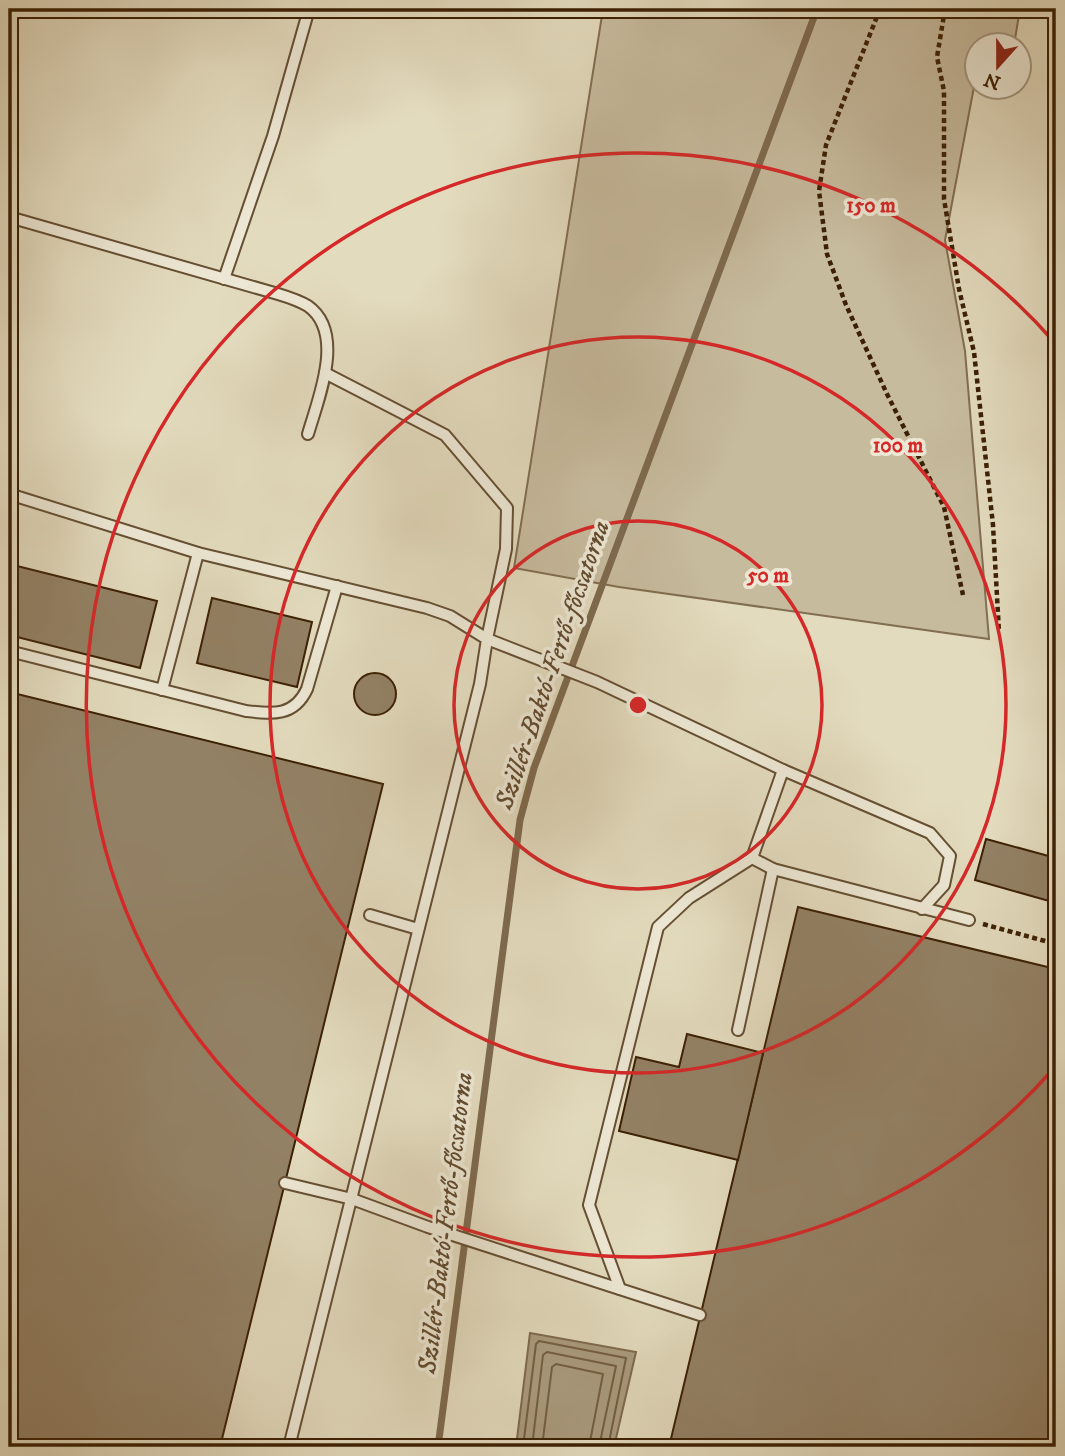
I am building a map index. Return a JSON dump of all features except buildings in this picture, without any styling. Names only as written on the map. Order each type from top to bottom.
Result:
[{"type":"lane","points":[[224,279],[273,135],[309,9]]},
{"type":"lane","points":[[9,217],[295,299],[310,308],[322,323],[328,355],[308,434]]},
{"type":"lane","points":[[289,1447],[480,684],[486,639],[506,549],[507,508],[445,435],[325,373]]},
{"type":"lane","points":[[9,494],[198,553],[427,608],[450,616],[486,639],[597,682],[783,770],[930,833],[950,856],[944,885],[922,909]]},
{"type":"lane","points":[[162,690],[198,553]]},
{"type":"lane","points":[[9,651],[246,711],[280,713],[302,700],[307,689],[337,586]]},
{"type":"lane","points":[[620,1289],[589,1205],[657,927],[689,898],[752,859],[783,770]]},
{"type":"lane","points":[[752,859],[773,869],[969,920]]},
{"type":"lane","points":[[738,1030],[773,869]]},
{"type":"lane","points":[[370,915],[418,929]]},
{"type":"lane","points":[[285,1183],[352,1199],[428,1227],[700,1315]]},
{"type":"path","points":[[880,9],[826,145],[819,191],[827,254],[846,305],[881,382],[944,507],[963,595]]},
{"type":"path","points":[[944,9],[937,57],[944,92],[944,199],[959,289],[974,352],[993,525],[999,632]]},
{"type":"path","points":[[969,920],[1056,944]]},
{"type":"shaded area","points":[[603,9],[1020,9],[1016,32],[964,32],[964,102],[971,102],[945,240],[965,351],[989,639],[619,587],[514,568]]},
{"type":"water","points":[[530,1333],[636,1352],[614,1447],[516,1447]]},
{"type":"waterway","name":"Szillér-Baktó-Fertő-főcsatorna","points":[[438,1447],[520,820],[534,768],[817,9]]}]
